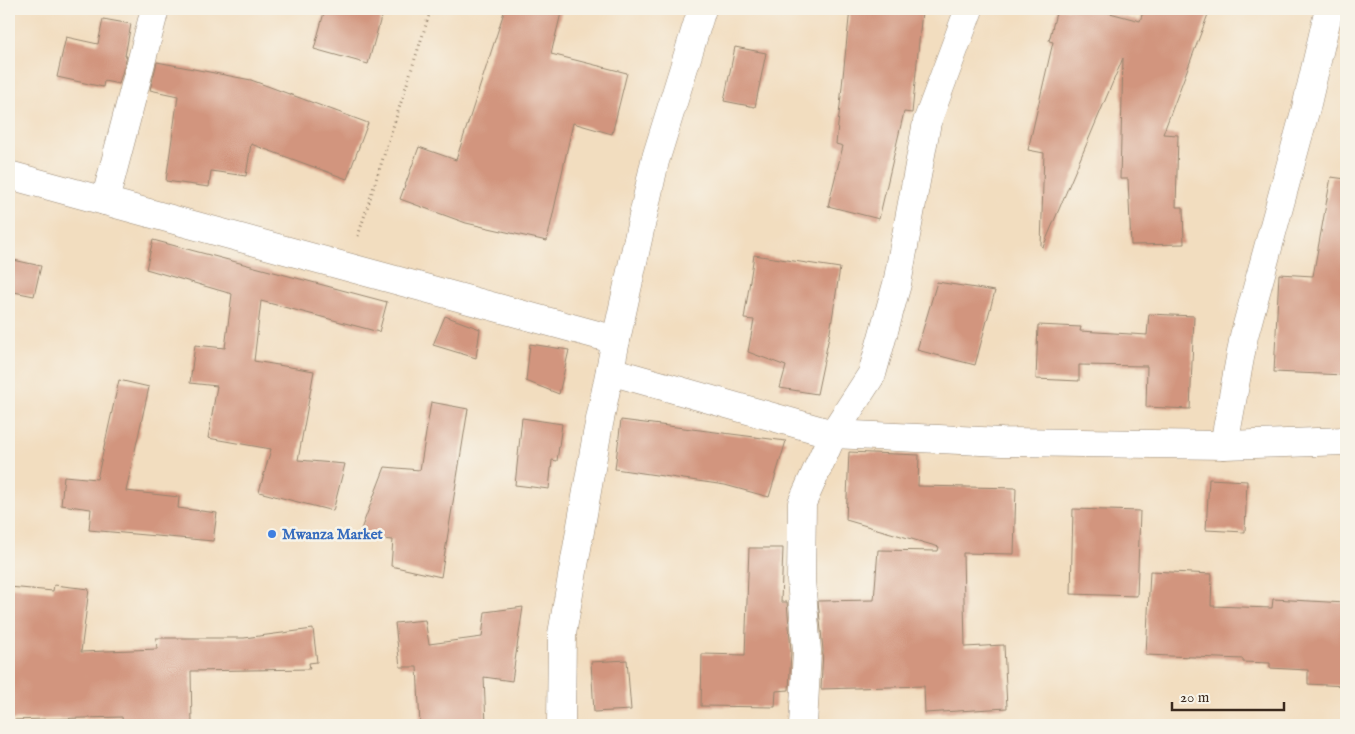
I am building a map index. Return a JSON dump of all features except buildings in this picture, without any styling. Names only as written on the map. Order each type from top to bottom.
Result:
[{"type":"street","points":[[105,201],[155,9]]},
{"type":"street","points":[[561,725],[562,634],[597,434],[655,161],[702,9]]},
{"type":"street","points":[[803,725],[807,651],[801,580],[802,503],[833,434],[872,374],[897,284],[927,122],[969,9]]},
{"type":"street","points":[[1224,445],[1244,336],[1306,108],[1329,9]]},
{"type":"street","points":[[9,175],[616,340]]},
{"type":"street","points":[[610,371],[833,434],[1002,442],[1224,445],[1346,441]]},
{"type":"path","points":[[347,267],[431,9]]},
{"type":"place","name":"Mwanza Market","points":[[272,534]]}]
